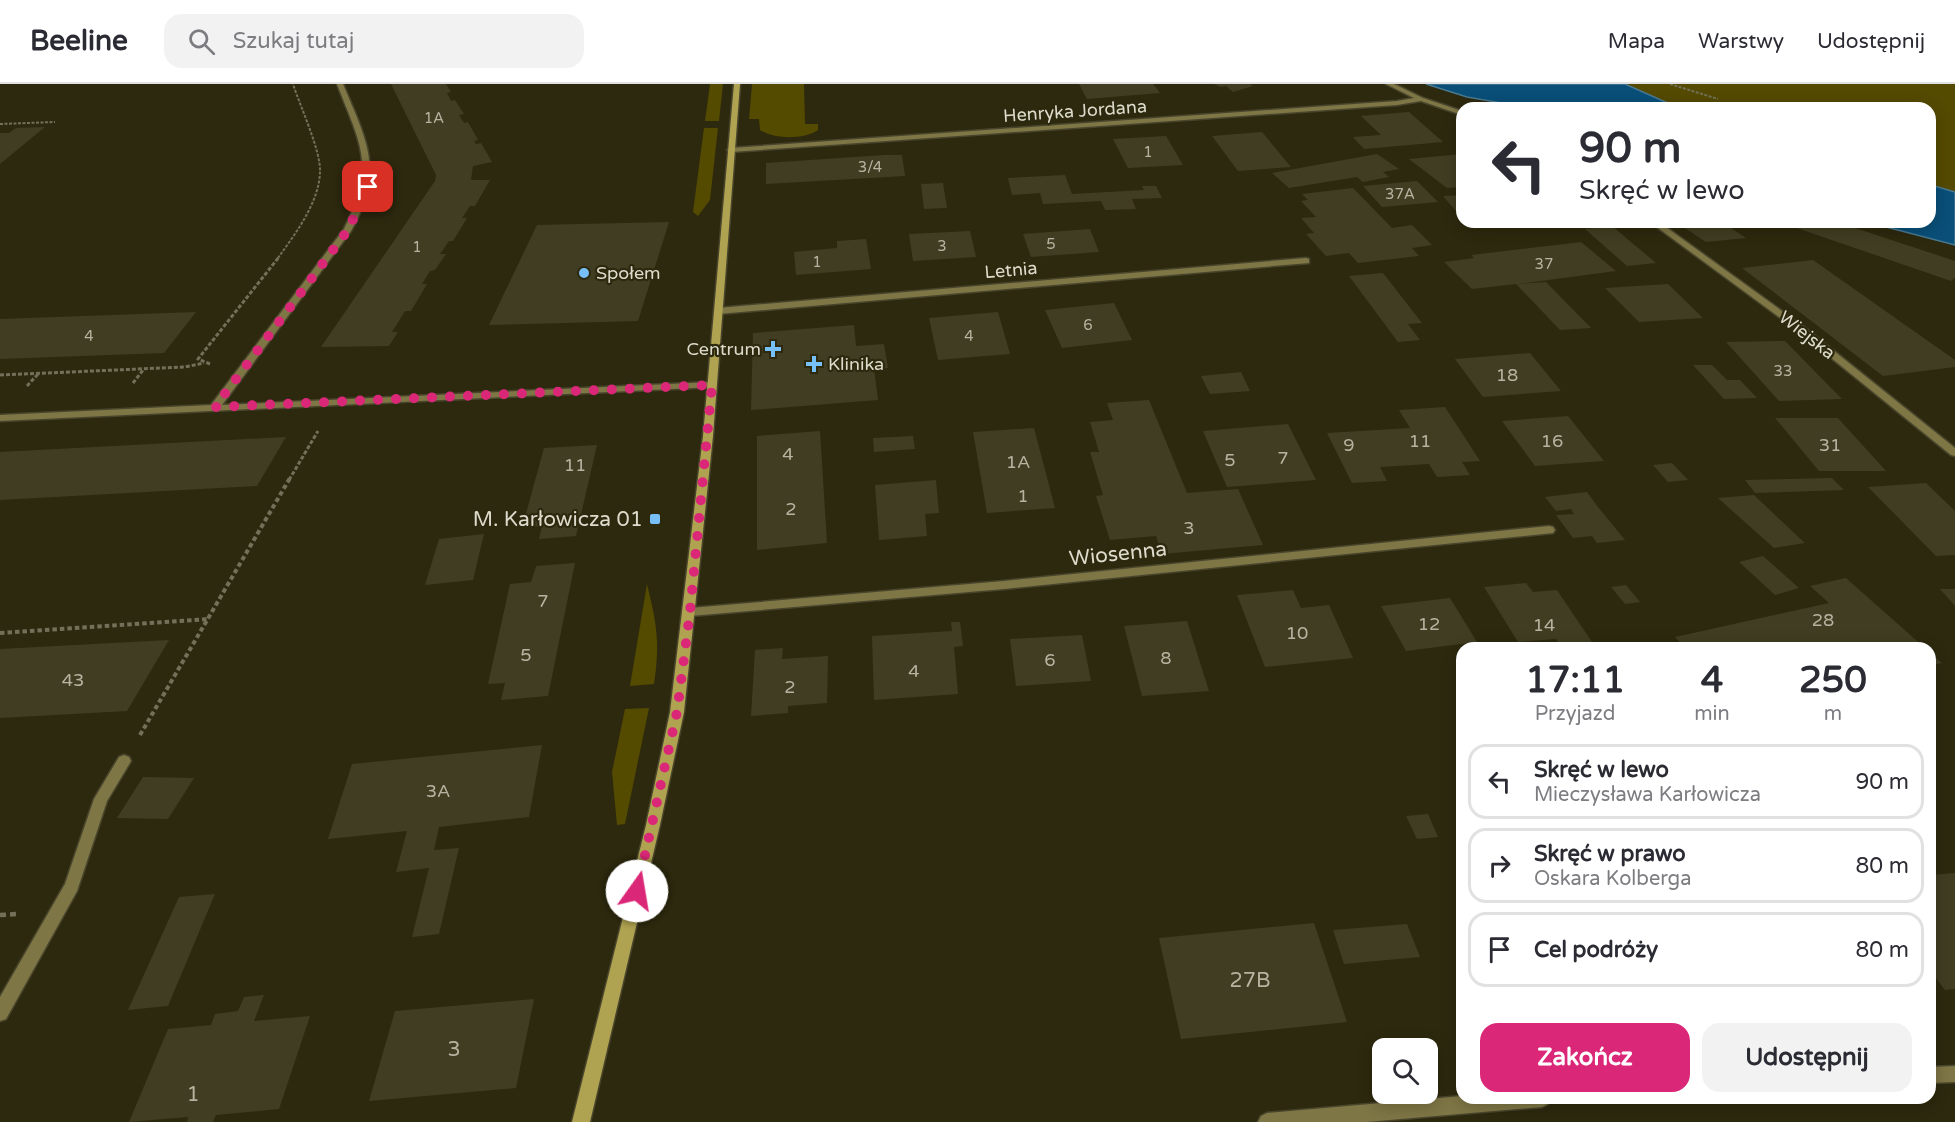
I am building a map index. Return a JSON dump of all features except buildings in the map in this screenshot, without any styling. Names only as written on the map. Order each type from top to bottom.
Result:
[{"type":"street","points":[[215,407],[348,230],[364,198],[369,178],[369,161],[340,84]]},
{"type":"street","points":[[580,1122],[666,769],[677,712],[690,612],[712,385],[737,84]]},
{"type":"street","points":[[1389,84],[1421,99],[1456,111]]},
{"type":"street","name":"Henryka Jordana","points":[[731,150],[844,140],[1397,103],[1421,99]]},
{"type":"street","name":"Wiejska","points":[[1662,228],[1801,329],[1955,453]]},
{"type":"street","name":"Letnia","points":[[718,311],[1306,261]]},
{"type":"street","points":[[0,418],[712,385]]},
{"type":"street","name":"Wiosenna","points":[[690,612],[1004,585],[1549,530]]},
{"type":"street","points":[[0,1012],[72,886],[101,799],[124,761]]},
{"type":"street","points":[[1936,1075],[1955,1074]]},
{"type":"street","points":[[1267,1122],[1473,1104]]},
{"type":"path","points":[[204,363],[198,359],[264,277],[313,204],[320,171],[293,84]]},
{"type":"path","points":[[1670,84],[1718,99]]},
{"type":"path","points":[[0,124],[55,122]]},
{"type":"path","points":[[0,375],[185,368],[204,363],[216,364]]},
{"type":"path","points":[[124,761],[334,402]]},
{"type":"path","points":[[0,633],[209,618]]},
{"type":"shaded area","points":[[710,84],[723,84],[719,121],[705,121]]},
{"type":"shaded area","points":[[752,84],[804,84],[805,124],[818,124],[818,130],[797,137],[789,137],[773,135],[760,130],[759,119],[749,119]]},
{"type":"shaded area","points":[[1625,84],[1955,84],[1955,194],[1936,188],[1936,102],[1666,102]]},
{"type":"shaded area","points":[[704,128],[718,128],[710,200],[698,216],[693,212]]},
{"type":"shaded area","points":[[647,584],[656,634],[657,657],[654,684],[630,686]]},
{"type":"shaded area","points":[[649,708],[625,824],[617,825],[612,772],[625,709]]},
{"type":"water","points":[[1426,84],[1625,84],[1666,102],[1496,102],[1467,97]]},
{"type":"water","points":[[1936,186],[1955,192],[1955,245],[1890,228],[1936,228]]},
{"type":"place","name":"Społem","points":[[584,273]]},
{"type":"place","name":"Centrum","points":[[773,349]]},
{"type":"place","name":"Klinika","points":[[814,364]]},
{"type":"place","name":"M. Karłowicza 01","points":[[655,519]]},
{"type":"route","points":[[368,187],[358,213],[348,230],[215,407],[712,385],[690,612],[677,712],[637,891]]}]
